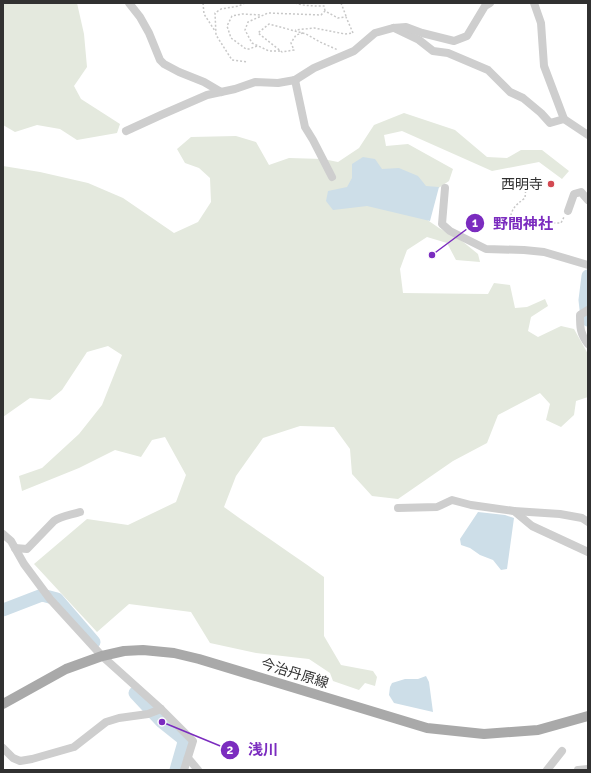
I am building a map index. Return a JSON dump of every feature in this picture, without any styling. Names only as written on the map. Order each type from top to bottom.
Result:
[{"type":"main road","name":"今治丹原線","points":[[3,704],[66,669],[102,656],[124,651],[143,650],[174,653],[199,659],[427,728],[484,734],[538,730],[588,716]]},
{"type":"street","points":[[129,3],[140,18],[149,34],[160,60],[164,64],[178,72],[204,82],[221,92]]},
{"type":"street","points":[[126,131],[207,95],[235,89],[255,82],[278,83],[295,80],[314,68],[354,51],[375,33],[393,28],[406,27],[422,33],[454,41],[468,36],[485,6],[490,3]]},
{"type":"street","points":[[534,3],[541,23],[544,66],[564,119],[588,135]]},
{"type":"street","points":[[393,28],[419,40],[433,51],[448,53],[488,70],[510,92],[524,98],[550,123],[564,119]]},
{"type":"street","points":[[295,80],[305,127],[332,177]]},
{"type":"street","points":[[445,188],[442,224],[450,231],[486,249],[544,252],[588,265]]},
{"type":"street","points":[[568,211],[574,194],[581,192],[588,200]]},
{"type":"street","points":[[588,310],[580,315],[580,328],[588,344]]},
{"type":"street","points":[[398,508],[437,507],[452,500],[471,505],[514,511],[560,514],[582,518],[588,522]]},
{"type":"street","points":[[514,511],[532,526],[588,552]]},
{"type":"street","points":[[15,548],[27,549],[58,518],[80,512]]},
{"type":"street","points":[[3,534],[11,541],[24,564],[50,599],[102,656],[162,709],[193,741],[184,770]]},
{"type":"street","points":[[3,748],[13,758],[20,761],[32,759],[74,747],[106,722],[119,718],[148,714],[162,709]]},
{"type":"street","points":[[547,770],[562,752]]},
{"type":"street","points":[[188,758],[198,770]]},
{"type":"street","points":[[578,770],[588,769]]},
{"type":"path","points":[[203,3],[204,14],[232,60],[248,62]]},
{"type":"path","points":[[216,33],[215,12],[221,9],[239,6],[246,3]]},
{"type":"path","points":[[295,3],[300,5],[324,6],[325,11],[338,18],[346,17]]},
{"type":"path","points":[[294,30],[314,28],[345,34],[353,33],[341,3]]},
{"type":"path","points":[[303,33],[296,35],[291,43],[294,50],[282,52],[280,50],[269,51],[257,46],[252,43],[245,30],[248,22],[268,13],[321,15],[325,11]]},
{"type":"path","points":[[257,46],[246,49],[231,38],[227,26],[232,16],[242,14],[263,15]]},
{"type":"path","points":[[280,50],[258,33],[269,24],[303,33],[343,52]]},
{"type":"path","points":[[526,187],[525,198],[514,207],[510,213],[510,222],[561,223],[568,211]]},
{"type":"shaded area","points":[[3,3],[77,3],[84,34],[87,67],[74,86],[81,99],[120,124],[117,133],[77,140],[60,129],[37,125],[15,132],[3,125]]},
{"type":"shaded area","points":[[404,113],[455,130],[487,157],[507,158],[521,150],[542,150],[569,171],[562,179],[539,162],[492,171],[402,131],[384,135],[386,146],[408,144],[453,169],[449,181],[431,193],[413,210],[439,228],[462,241],[478,254],[480,262],[456,260],[447,243],[427,237],[407,250],[400,269],[403,293],[488,294],[494,283],[510,285],[515,308],[527,307],[545,299],[548,306],[531,317],[528,331],[538,337],[561,326],[574,329],[588,354],[588,397],[576,401],[574,415],[561,427],[546,420],[550,404],[540,393],[498,415],[487,443],[453,461],[398,499],[372,496],[352,474],[350,449],[334,427],[300,426],[263,438],[236,476],[224,507],[324,577],[324,636],[341,665],[373,671],[377,677],[375,686],[365,683],[359,690],[333,681],[330,673],[309,659],[256,653],[210,643],[191,612],[129,604],[97,632],[34,564],[87,519],[128,525],[176,502],[186,475],[165,437],[152,440],[141,457],[115,450],[79,468],[22,491],[19,476],[42,468],[79,434],[102,405],[122,355],[108,346],[87,352],[62,390],[50,400],[30,398],[3,417],[3,166],[40,172],[88,183],[123,198],[174,233],[198,222],[211,202],[210,178],[199,168],[185,163],[177,149],[191,137],[236,136],[256,142],[269,165],[289,158],[323,159],[338,162],[359,148],[374,125]]},
{"type":"shaded area","points":[[363,157],[375,159],[382,169],[399,168],[418,176],[426,186],[439,187],[430,221],[367,206],[333,210],[326,201],[328,191],[347,187],[352,178],[352,164]]},
{"type":"shaded area","points":[[478,512],[505,515],[514,518],[507,569],[501,570],[493,560],[461,545],[460,539]]},
{"type":"shaded area","points":[[426,676],[429,682],[433,712],[394,703],[389,695],[392,683],[405,679],[418,679]]},
{"type":"waterway","points":[[588,276],[585,300],[588,320]]},
{"type":"waterway","points":[[3,610],[42,595],[57,599],[94,642]]},
{"type":"waterway","points":[[135,693],[162,722],[182,738],[184,742],[176,770]]},
{"type":"place","name":"西明寺","points":[[551,184]]},
{"type":"place","name":"野間神社","points":[[432,255]]},
{"type":"place","name":"浅川","points":[[162,722]]}]
